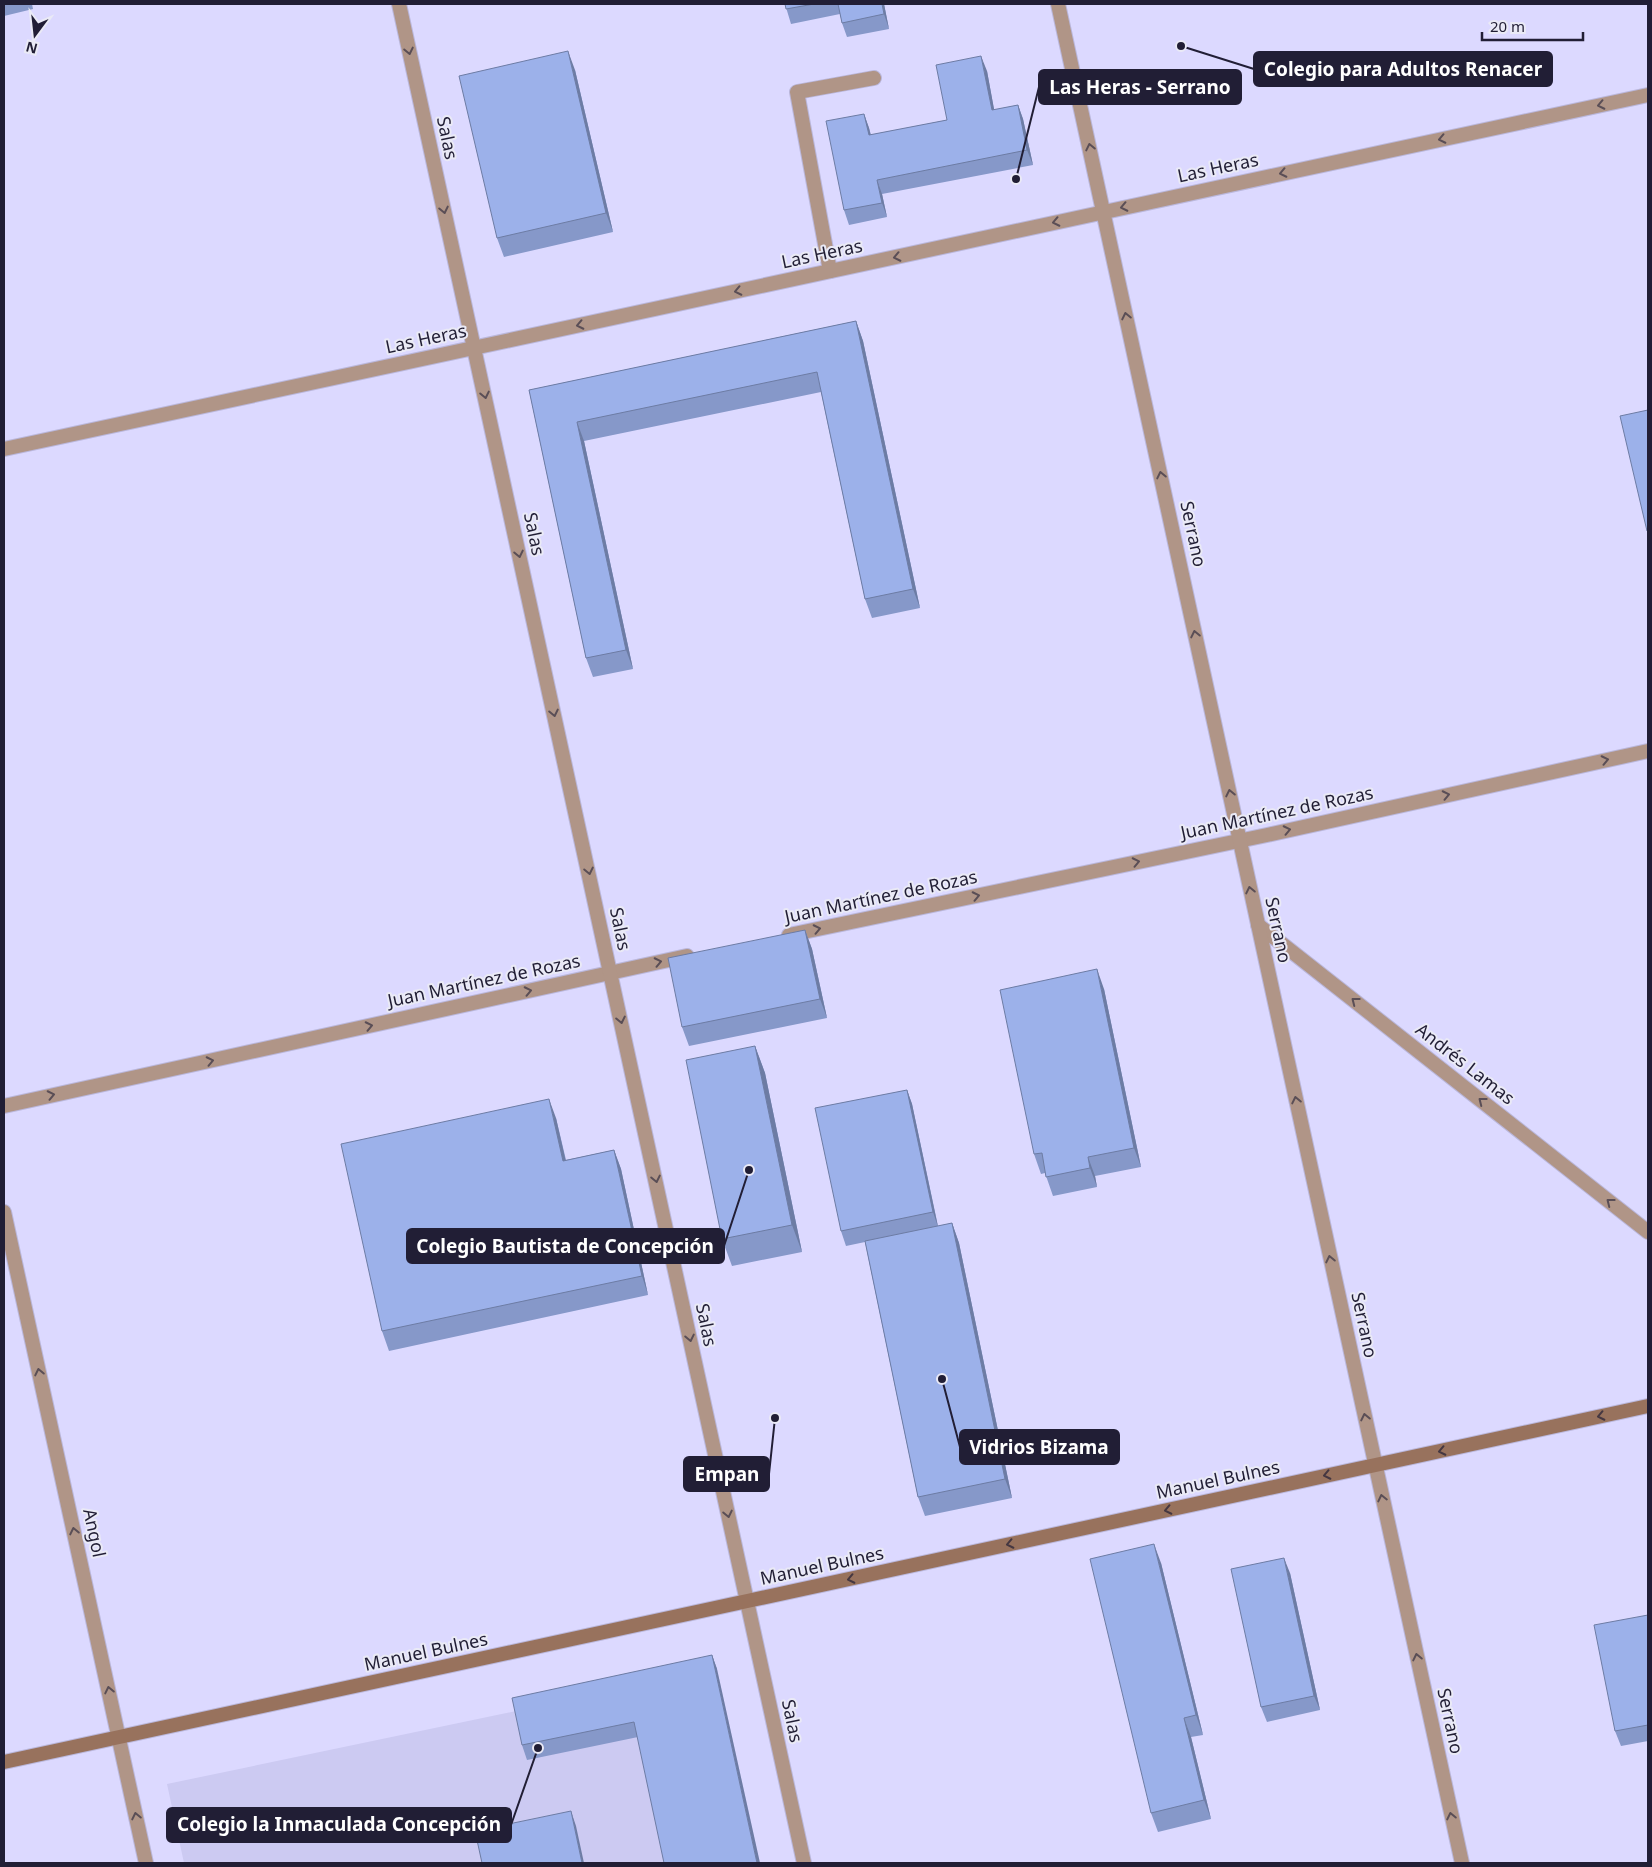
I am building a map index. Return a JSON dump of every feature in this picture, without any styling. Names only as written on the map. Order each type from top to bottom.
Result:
[{"type":"main road","name":"Manuel Bulnes","points":[[4,1762],[1648,1406]]},
{"type":"street","name":"Salas","points":[[399,4],[804,1863]]},
{"type":"street","name":"Serrano","points":[[1058,4],[1462,1863]]},
{"type":"street","points":[[830,271],[796,92],[874,78]]},
{"type":"street","name":"Las Heras","points":[[4,449],[1648,95]]},
{"type":"street","name":"Juan Martínez de Rozas","points":[[772,938],[1240,840],[1648,751]]},
{"type":"street","name":"Andrés Lamas","points":[[1258,925],[1648,1232]]},
{"type":"street","name":"Juan Martínez de Rozas","points":[[4,1106],[704,953]]},
{"type":"street","name":"Angol","points":[[4,1212],[146,1863]]},
{"type":"shaded area","points":[[717,1669],[760,1863],[184,1863],[167,1784]]},
{"type":"building","points":[[785,4],[814,4],[786,9]]},
{"type":"building","points":[[838,4],[882,4],[884,14],[842,23]]},
{"type":"building","points":[[568,51],[606,213],[497,238],[459,76]]},
{"type":"building","points":[[981,56],[992,110],[1018,105],[1027,150],[877,180],[882,203],[844,210],[826,121],[864,114],[869,135],[947,120],[936,65]]},
{"type":"building","points":[[856,321],[913,589],[865,599],[817,372],[577,422],[626,650],[586,658],[529,390]]},
{"type":"building","points":[[1648,410],[1648,531],[1647,531],[1620,416]]},
{"type":"building","points":[[805,930],[820,999],[682,1027],[668,958]]},
{"type":"building","points":[[1097,969],[1134,1148],[1088,1157],[1090,1168],[1046,1177],[1042,1153],[1034,1154],[1000,990]]},
{"type":"building","points":[[755,1046],[792,1225],[722,1239],[686,1060]]},
{"type":"building","points":[[907,1090],[933,1212],[841,1231],[815,1108]]},
{"type":"building","points":[[549,1099],[563,1161],[614,1150],[642,1276],[382,1331],[341,1144]]},
{"type":"building","points":[[952,1223],[1005,1479],[918,1497],[865,1241]]},
{"type":"building","points":[[1154,1544],[1196,1715],[1184,1718],[1204,1800],[1151,1813],[1090,1559]]},
{"type":"building","points":[[1284,1558],[1314,1696],[1261,1707],[1231,1569]]},
{"type":"building","points":[[1648,1615],[1648,1725],[1615,1731],[1594,1625]]},
{"type":"building","points":[[712,1655],[757,1863],[664,1863],[634,1722],[522,1745],[512,1698]]},
{"type":"building","points":[[571,1811],[582,1863],[482,1863],[475,1831]]},
{"type":"place","name":"Colegio para Adultos Renacer","points":[[1181,46]]},
{"type":"place","name":"Las Heras - Serrano","points":[[1016,179]]},
{"type":"place","name":"Colegio Bautista de Concepción","points":[[749,1170]]},
{"type":"place","name":"Vidrios Bizama","points":[[942,1379]]},
{"type":"place","name":"Empan","points":[[775,1418]]},
{"type":"place","name":"Colegio la Inmaculada Concepción","points":[[538,1748]]}]
